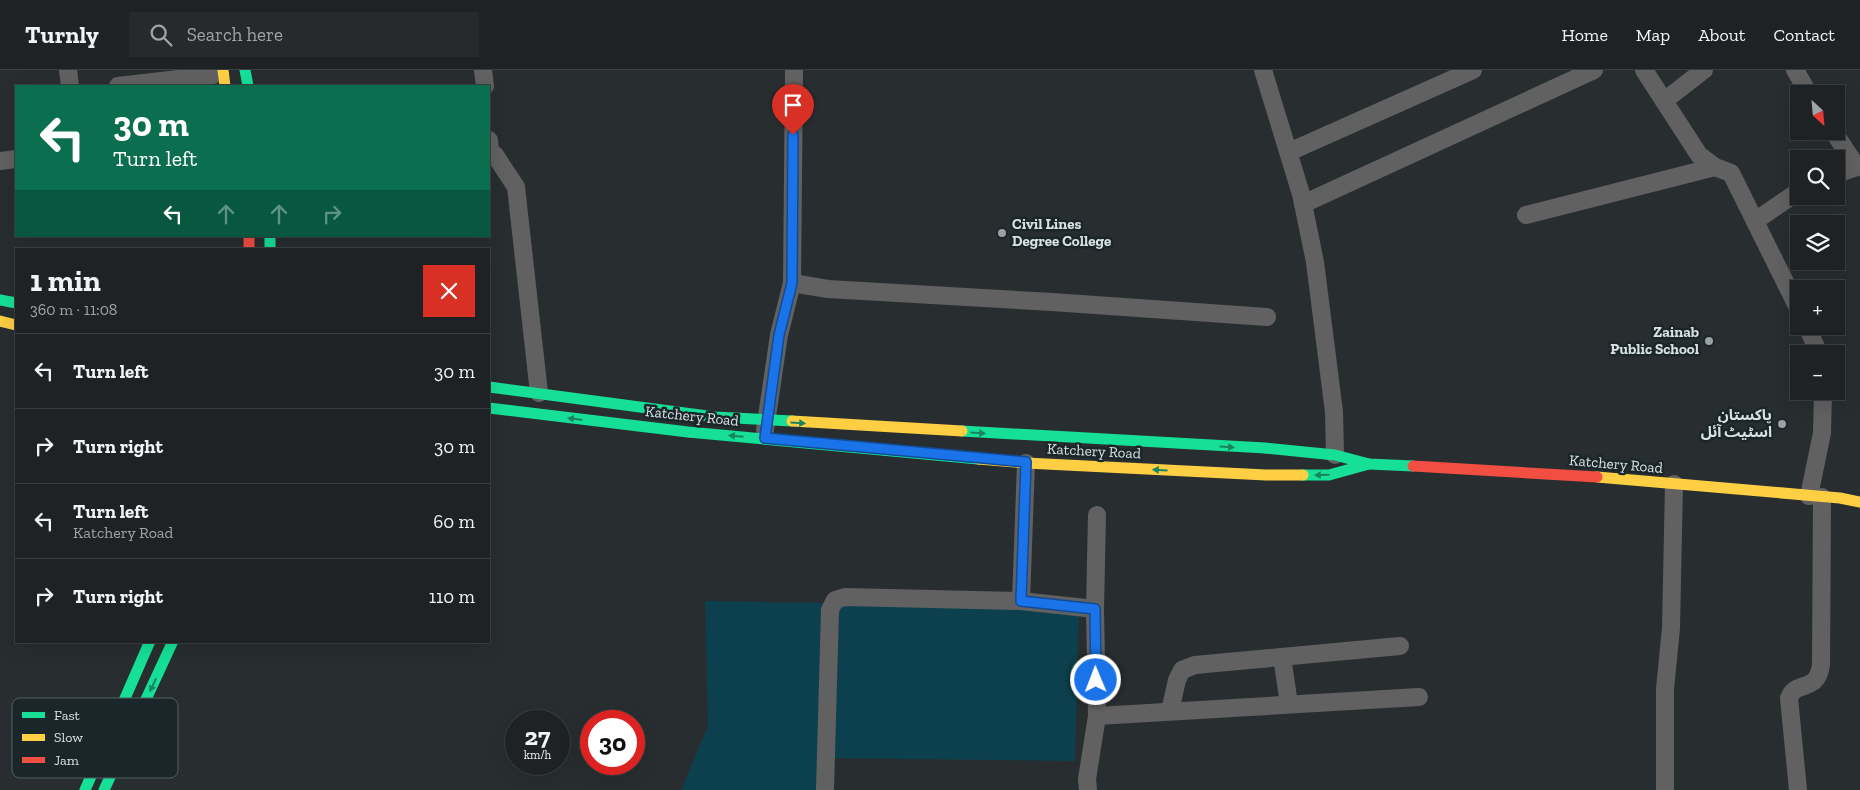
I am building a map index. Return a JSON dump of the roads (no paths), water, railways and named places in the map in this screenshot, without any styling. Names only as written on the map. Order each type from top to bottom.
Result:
[{"type":"main road","points":[[245,70],[248,85]]},
{"type":"main road","points":[[0,300],[15,303]]},
{"type":"main road","points":[[0,321],[15,325]]},
{"type":"main road","name":"Katchery Road","points":[[490,388],[943,442],[1095,453],[1265,462],[1335,455],[1369,464],[1600,477],[1816,496],[1860,502]]},
{"type":"main road","name":"Katchery Road","points":[[490,408],[688,432],[765,438],[943,442],[1026,462],[1095,453],[1265,462],[1329,475],[1369,464]]},
{"type":"main road","points":[[688,413],[688,432]]},
{"type":"main road","points":[[125,698],[149,643]]},
{"type":"main road","points":[[147,698],[172,643]]},
{"type":"main road","points":[[85,790],[90,778]]},
{"type":"main road","points":[[104,790],[110,778]]},
{"type":"street","points":[[68,70],[70,85]]},
{"type":"street","points":[[483,70],[485,85]]},
{"type":"street","points":[[765,438],[779,335],[792,283],[794,70]]},
{"type":"street","points":[[1263,70],[1289,152],[1303,204],[1315,262],[1334,412],[1335,455]]},
{"type":"street","points":[[1289,152],[1473,70]]},
{"type":"street","points":[[1303,204],[1594,70]]},
{"type":"street","points":[[1644,70],[1699,155],[1715,166],[1731,173],[1790,292]]},
{"type":"street","points":[[1664,101],[1704,70]]},
{"type":"street","points":[[1795,70],[1804,85]]},
{"type":"street","points":[[129,85],[220,77]]},
{"type":"street","points":[[1839,140],[1858,166],[1845,171]]},
{"type":"street","points":[[490,152],[495,155],[516,187],[539,393]]},
{"type":"street","points":[[0,161],[15,159]]},
{"type":"street","points":[[1526,215],[1715,166]]},
{"type":"street","points":[[1755,221],[1790,197]]},
{"type":"street","points":[[792,283],[838,289],[1267,317]]},
{"type":"street","points":[[1798,790],[1790,698],[1795,689],[1816,680],[1820,674],[1821,665],[1816,496],[1822,433],[1822,400]]},
{"type":"street","points":[[1021,601],[1026,462]]},
{"type":"street","points":[[1665,790],[1665,689],[1671,628],[1674,484]]},
{"type":"street","points":[[1088,790],[1087,779],[1097,716],[1095,609],[1097,515]]},
{"type":"street","points":[[825,790],[830,610],[835,600],[845,597],[1021,601],[1095,609]]},
{"type":"street","points":[[1170,711],[1177,680],[1182,670],[1195,665],[1400,646]]},
{"type":"street","points":[[1282,657],[1289,704]]},
{"type":"street","points":[[1097,716],[1419,697]]},
{"type":"place","name":"Civil Lines Degree College","points":[[1002,233]]},
{"type":"place","name":"Zainab Public School","points":[[1709,341]]},
{"type":"place","name":"پاکستان اسٹیٹ آئل","points":[[1782,424]]}]
